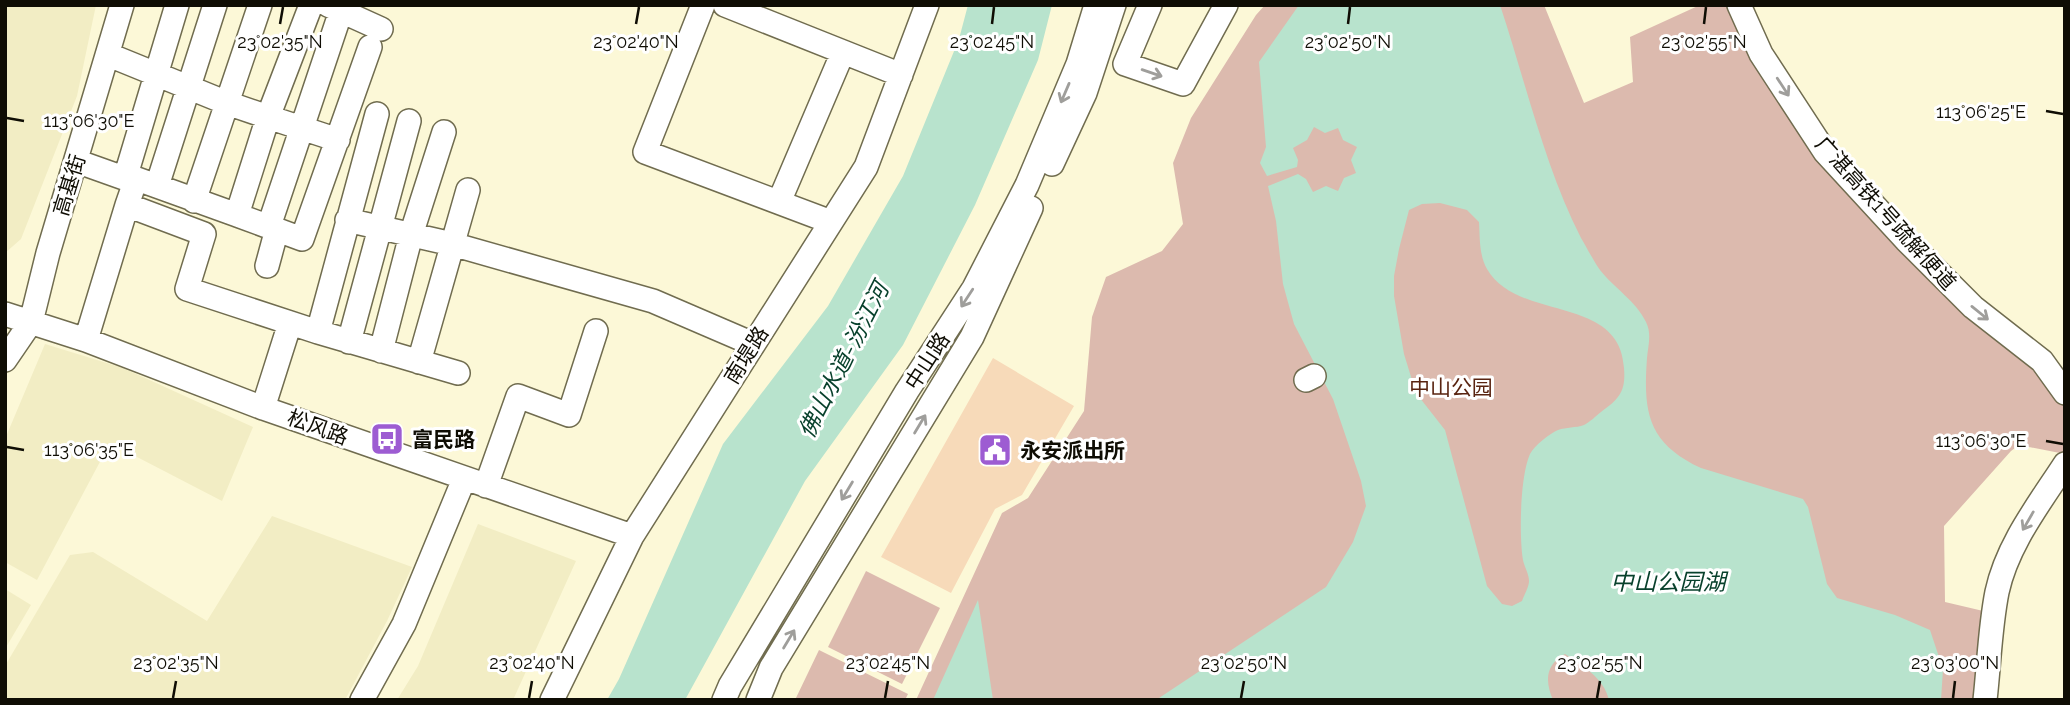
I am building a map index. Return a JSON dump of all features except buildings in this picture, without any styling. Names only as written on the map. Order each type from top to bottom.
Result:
[{"type":"street","name":"高基街","points":[[5,360],[31,322],[48,253],[122,5]]},
{"type":"street","points":[[177,5],[126,175],[194,201],[237,215],[273,228],[302,239],[376,38],[334,8],[273,228],[267,266]]},
{"type":"street","points":[[157,186],[215,5]]},
{"type":"street","points":[[194,201],[260,5]]},
{"type":"street","points":[[237,215],[268,117],[311,5]]},
{"type":"street","points":[[703,5],[645,152],[831,222]]},
{"type":"street","points":[[725,5],[901,75]]},
{"type":"street","name":"南堤路","points":[[552,700],[632,536],[866,167],[927,5]]},
{"type":"street","name":"中山路","points":[[724,700],[907,391],[974,288],[1027,185],[1078,64],[1096,5]]},
{"type":"street","name":"中山路","points":[[758,700],[771,668],[972,337],[1085,93],[1114,5]]},
{"type":"street","points":[[1150,5],[1125,64],[1183,84],[1226,5]]},
{"type":"street","name":"广湛高铁1号疏解便道","points":[[1740,5],[1761,54],[1825,152],[1906,240],[1973,307],[2042,361],[2065,393]]},
{"type":"street","points":[[779,202],[843,52]]},
{"type":"street","points":[[109,55],[227,103],[338,140]]},
{"type":"street","points":[[318,332],[377,114]]},
{"type":"street","points":[[349,342],[409,121]]},
{"type":"street","points":[[381,351],[411,235],[444,132]]},
{"type":"street","points":[[76,162],[135,182],[86,340]]},
{"type":"street","points":[[419,362],[468,190]]},
{"type":"street","points":[[127,205],[204,234],[187,289],[349,342],[458,373]]},
{"type":"street","points":[[347,220],[452,244],[653,301],[753,344]]},
{"type":"street","name":"松风路","points":[[5,314],[86,340],[263,408],[632,536]]},
{"type":"street","points":[[263,408],[290,323]]},
{"type":"street","points":[[486,486],[518,396],[569,415],[596,331]]},
{"type":"street","points":[[1984,700],[1997,592],[2026,523],[2065,464]]},
{"type":"street","points":[[362,700],[404,624],[464,479]]},
{"type":"shaded area","points":[[5,5],[96,5],[77,96],[21,239],[5,253]]},
{"type":"shaded area","points":[[45,344],[123,368],[253,427],[222,501],[110,443],[37,580],[5,562],[5,439]]},
{"type":"shaded area","points":[[272,516],[412,567],[345,700],[5,700],[5,666],[70,555],[93,552],[207,621]]},
{"type":"shaded area","points":[[478,524],[576,561],[513,700],[397,700],[418,666]]},
{"type":"shaded area","points":[[5,589],[31,605],[5,649]]},
{"type":"green space","name":"中山公园","points":[[1265,5],[1544,5],[1584,103],[1633,82],[1630,37],[1700,5],[1734,5],[1826,164],[2065,377],[2065,454],[2019,445],[1944,526],[1945,602],[1996,614],[1980,700],[916,700],[1002,513],[1028,498],[1084,411],[1092,317],[1106,277],[1162,251],[1183,224],[1173,163],[1191,118]]},
{"type":"green space","points":[[866,571],[940,608],[902,684],[828,647]]},
{"type":"green space","points":[[819,650],[908,694],[905,700],[795,700]]},
{"type":"water","name":"佛山水道-汾江河","points":[[968,5],[1052,5],[1038,60],[975,205],[903,345],[805,481],[685,700],[607,700],[619,679],[723,444],[828,306],[903,176],[959,39]]},
{"type":"water","name":"中山公园湖","points":[[1299,5],[1500,5],[1546,153],[1568,211],[1600,270],[1637,308],[1648,326],[1646,395],[1648,410],[1660,437],[1683,458],[1701,468],[1803,499],[1808,507],[1827,584],[1837,598],[1895,615],[1930,630],[1943,669],[1941,700],[1609,700],[1598,679],[1565,654],[1558,658],[1548,674],[1553,700],[1156,700],[1326,587],[1353,542],[1366,506],[1361,481],[1333,399],[1294,324],[1283,284],[1276,221],[1268,186],[1298,174],[1306,179],[1313,192],[1326,186],[1338,191],[1344,178],[1356,173],[1351,160],[1357,147],[1343,140],[1338,128],[1325,133],[1314,127],[1307,140],[1293,148],[1298,160],[1297,167],[1267,176],[1260,163],[1266,147],[1259,62]],"holes":[[[1440,203],[1467,210],[1479,222],[1484,264],[1501,285],[1520,296],[1587,318],[1605,329],[1618,345],[1624,368],[1622,389],[1612,403],[1584,425],[1561,429],[1551,434],[1530,454],[1522,491],[1521,522],[1523,560],[1529,583],[1522,601],[1512,606],[1502,604],[1487,586],[1445,430],[1416,393],[1404,354],[1394,296],[1394,276],[1409,210],[1422,204]]]},
{"type":"water","points":[[978,600],[993,700],[933,700]]},
{"type":"place","name":"富民路","points":[[387,439]]},
{"type":"place","name":"永安派出所","points":[[995,450]]}]
